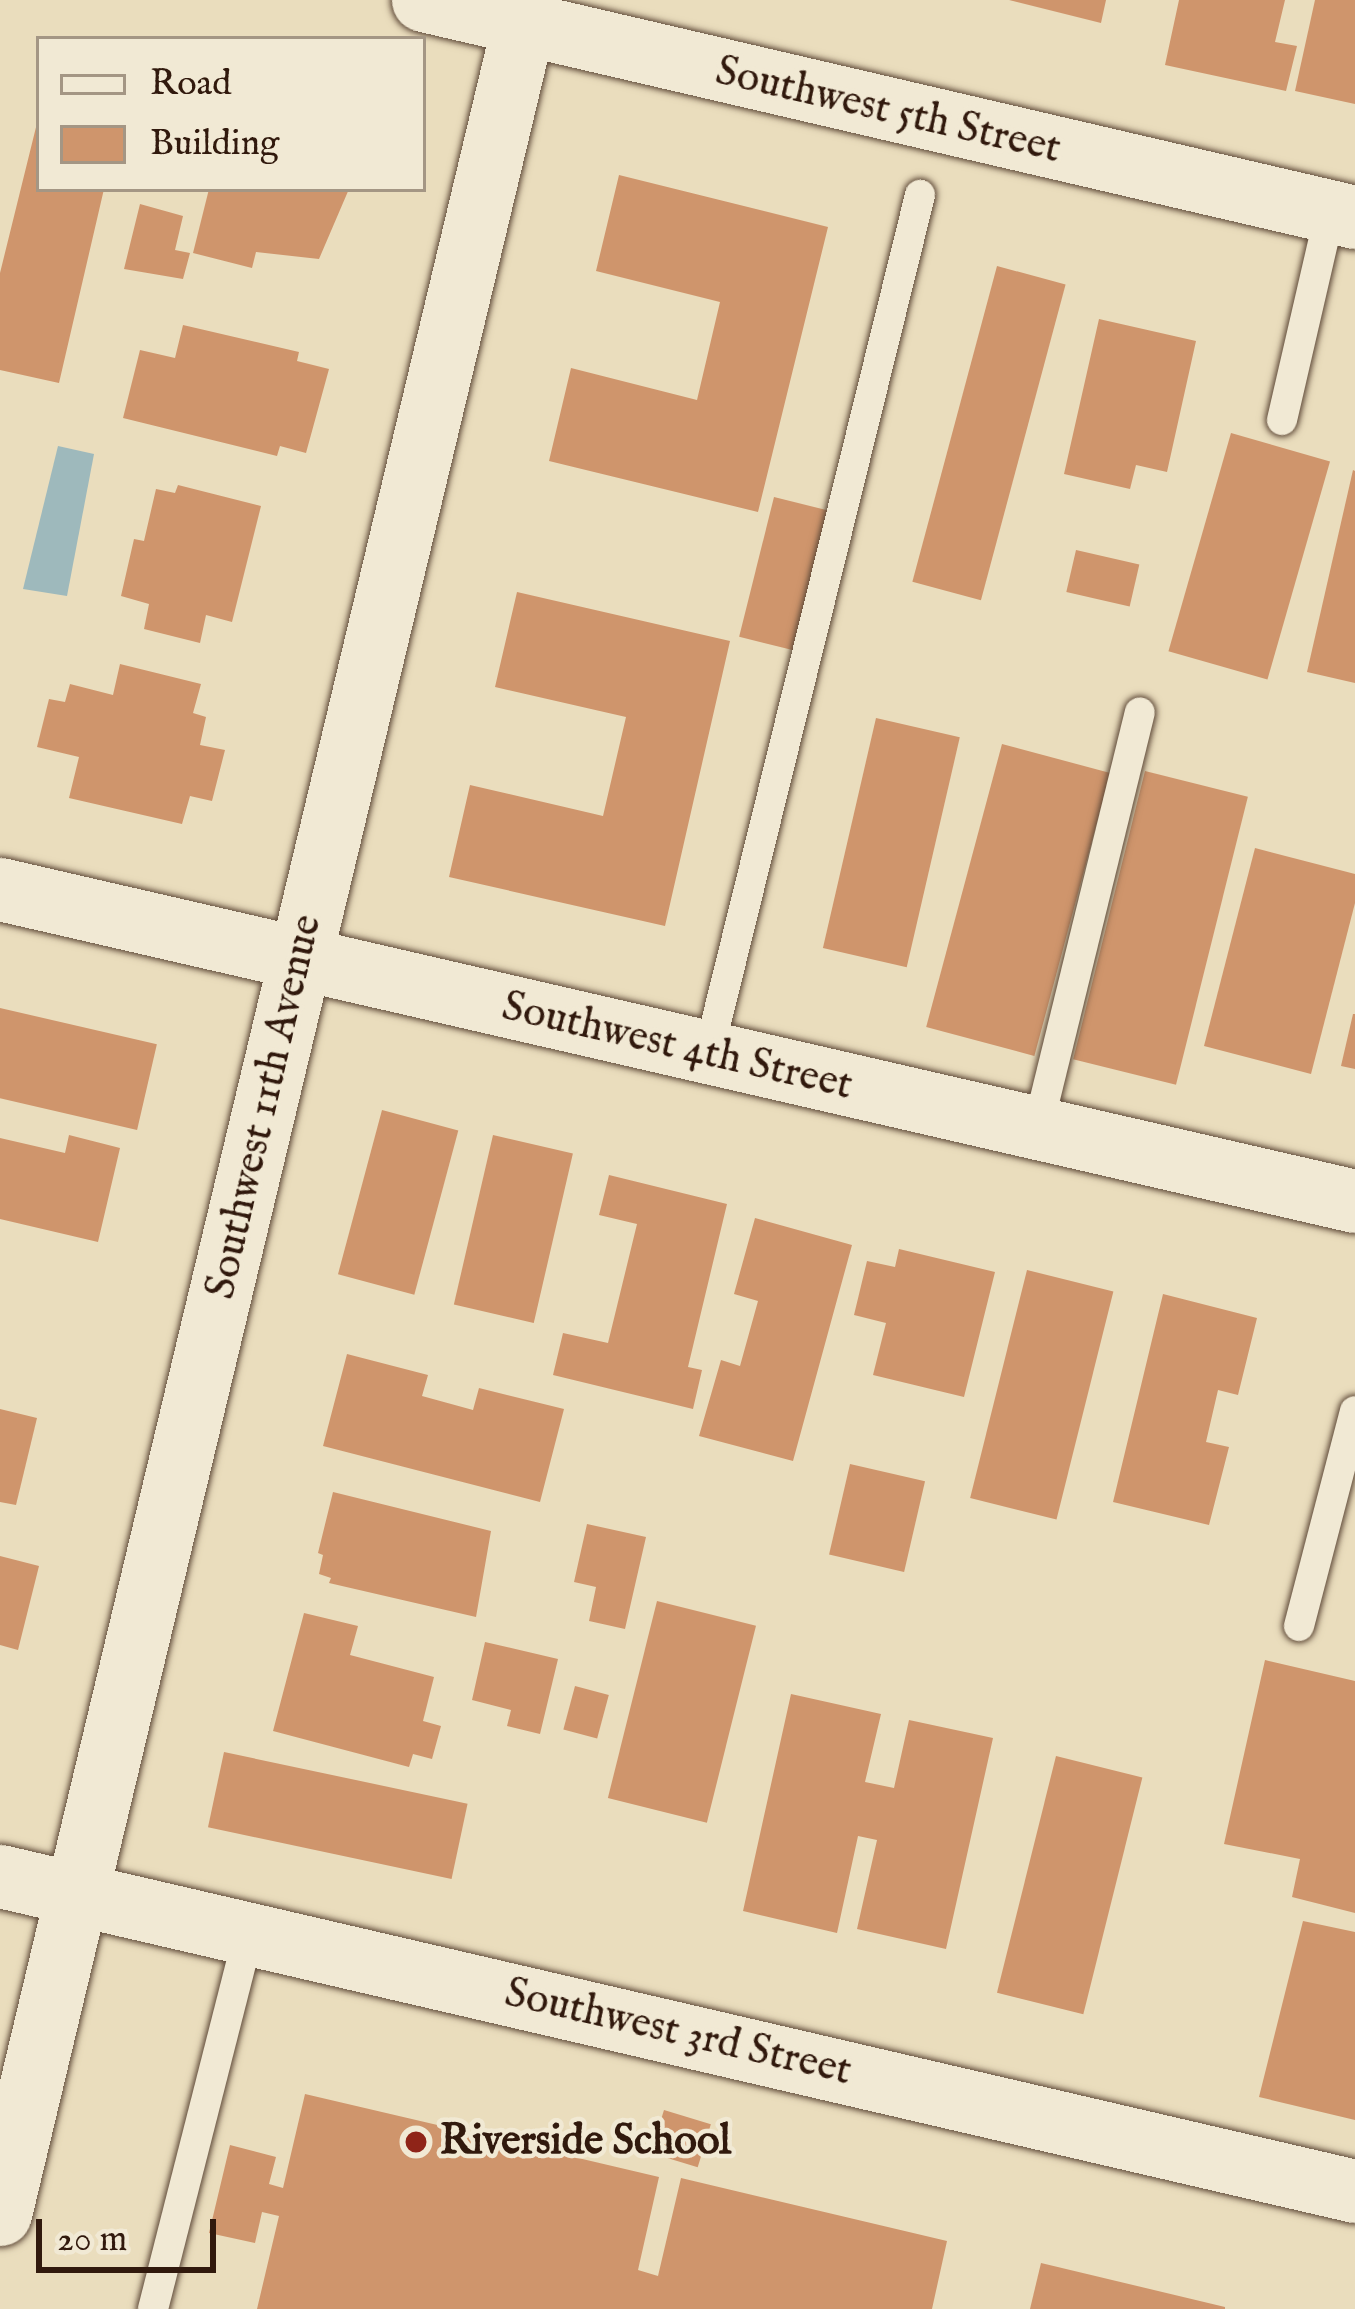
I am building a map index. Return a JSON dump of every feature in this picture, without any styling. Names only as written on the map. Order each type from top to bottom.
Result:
[{"type":"street","name":"Southwest 5th Street","points":[[423,0],[526,12],[1343,214]]},
{"type":"street","name":"Southwest 11th Avenue","points":[[0,2214],[526,12]]},
{"type":"street","name":"Southwest 4th Street","points":[[0,889],[1355,1202]]},
{"type":"street","name":"Southwest 3rd Street","points":[[0,1876],[1355,2191]]},
{"type":"lane","points":[[708,1055],[920,195]]},
{"type":"lane","points":[[1282,420],[1343,214]]},
{"type":"lane","points":[[1037,1131],[1140,713]]},
{"type":"lane","points":[[1299,1626],[1355,1411]]},
{"type":"lane","points":[[153,2309],[249,1932]]},
{"type":"water","points":[[58,446],[94,454],[67,596],[23,589]]},
{"type":"building","points":[[1009,0],[1106,0],[1101,23]]},
{"type":"building","points":[[1179,0],[1285,0],[1275,42],[1297,46],[1286,91],[1165,65]]},
{"type":"building","points":[[1315,0],[1355,0],[1355,104],[1295,91]]},
{"type":"building","points":[[36,127],[36,192],[103,192],[59,383],[0,370],[0,273]]},
{"type":"building","points":[[619,175],[828,227],[758,512],[549,461],[571,368],[697,400],[720,302],[596,271]]},
{"type":"building","points":[[208,192],[348,192],[319,259],[256,252],[252,268],[193,253]]},
{"type":"building","points":[[140,204],[183,216],[175,250],[190,253],[183,279],[124,269]]},
{"type":"building","points":[[997,266],[1066,284],[981,600],[912,582]]},
{"type":"building","points":[[1099,319],[1196,341],[1167,472],[1136,465],[1130,489],[1064,474]]},
{"type":"building","points":[[183,325],[299,352],[297,361],[329,369],[306,453],[280,446],[277,456],[123,418],[140,350],[175,358]]},
{"type":"building","points":[[1231,433],[1330,461],[1267,680],[1168,651]]},
{"type":"building","points":[[1355,471],[1355,683],[1307,672]]},
{"type":"building","points":[[178,485],[261,506],[232,622],[206,615],[200,643],[144,629],[149,604],[121,596],[134,539],[144,541],[156,489],[175,493]]},
{"type":"building","points":[[774,497],[830,511],[795,651],[739,637]]},
{"type":"building","points":[[1076,550],[1139,565],[1130,607],[1066,592]]},
{"type":"building","points":[[517,592],[730,641],[665,926],[449,877],[470,785],[603,816],[626,717],[495,687]]},
{"type":"building","points":[[120,664],[201,684],[193,713],[206,717],[200,745],[225,750],[212,801],[190,796],[182,824],[69,798],[79,757],[37,747],[49,699],[65,702],[70,684],[113,695]]},
{"type":"building","points":[[876,718],[960,737],[907,967],[823,948]]},
{"type":"building","points":[[1002,744],[1110,773],[1034,1056],[926,1027]]},
{"type":"building","points":[[1145,771],[1248,797],[1176,1085],[1073,1059]]},
{"type":"building","points":[[1255,848],[1355,874],[1355,903],[1311,1074],[1204,1046]]},
{"type":"building","points":[[0,1008],[157,1044],[137,1130],[0,1098]]},
{"type":"building","points":[[1355,1014],[1355,1069],[1341,1066]]},
{"type":"building","points":[[382,1110],[458,1130],[414,1295],[338,1274]]},
{"type":"building","points":[[69,1135],[120,1148],[98,1242],[0,1219],[0,1138],[65,1153]]},
{"type":"building","points":[[493,1135],[573,1153],[534,1323],[454,1305]]},
{"type":"building","points":[[609,1175],[727,1204],[688,1367],[702,1370],[693,1409],[553,1375],[563,1333],[608,1343],[637,1224],[599,1215]]},
{"type":"building","points":[[755,1218],[852,1245],[793,1461],[699,1436],[721,1360],[740,1366],[758,1301],[734,1294]]},
{"type":"building","points":[[899,1249],[995,1272],[964,1397],[873,1375],[886,1323],[854,1315],[867,1261],[895,1267]]},
{"type":"building","points":[[1027,1270],[1113,1292],[1057,1520],[970,1498]]},
{"type":"building","points":[[1163,1294],[1257,1318],[1238,1395],[1218,1390],[1206,1442],[1229,1447],[1209,1525],[1113,1502]]},
{"type":"building","points":[[347,1354],[428,1375],[422,1396],[473,1410],[479,1388],[564,1409],[540,1502],[323,1446]]},
{"type":"building","points":[[0,1409],[37,1418],[16,1505],[0,1502]]},
{"type":"building","points":[[850,1464],[925,1481],[904,1572],[829,1555]]},
{"type":"building","points":[[333,1492],[491,1531],[476,1617],[329,1583],[331,1578],[319,1574],[323,1555],[318,1553]]},
{"type":"building","points":[[587,1524],[646,1537],[625,1629],[589,1621],[596,1587],[574,1582]]},
{"type":"building","points":[[0,1556],[39,1566],[18,1650],[0,1645]]},
{"type":"building","points":[[657,1601],[756,1626],[707,1823],[608,1798]]},
{"type":"building","points":[[304,1613],[358,1626],[350,1655],[434,1677],[423,1721],[441,1726],[432,1759],[413,1754],[409,1767],[273,1731]]},
{"type":"building","points":[[485,1642],[558,1659],[540,1734],[507,1726],[511,1710],[472,1700]]},
{"type":"building","points":[[1265,1660],[1355,1681],[1355,1913],[1292,1897],[1300,1859],[1224,1844]]},
{"type":"building","points":[[575,1686],[609,1695],[597,1739],[563,1729]]},
{"type":"building","points":[[791,1694],[881,1714],[865,1782],[894,1788],[909,1720],[993,1738],[946,1949],[857,1929],[877,1840],[858,1836],[837,1933],[743,1911]]},
{"type":"building","points":[[224,1752],[468,1804],[452,1879],[208,1827]]},
{"type":"building","points":[[1056,1756],[1142,1778],[1083,2014],[997,1993]]},
{"type":"building","points":[[1303,1921],[1355,1932],[1355,2120],[1259,2097]]},
{"type":"building","points":[[305,2094],[659,2177],[638,2270],[658,2276],[681,2178],[947,2241],[932,2309],[257,2309],[279,2216],[262,2212],[255,2243],[209,2233],[230,2145],[276,2157],[269,2184],[283,2188]]},
{"type":"building","points":[[664,2110],[711,2124],[698,2167],[651,2153]]},
{"type":"building","points":[[1041,2263],[1225,2307],[1225,2309],[1030,2309]]},
{"type":"place","name":"Riverside School","points":[[416,2142]]}]
